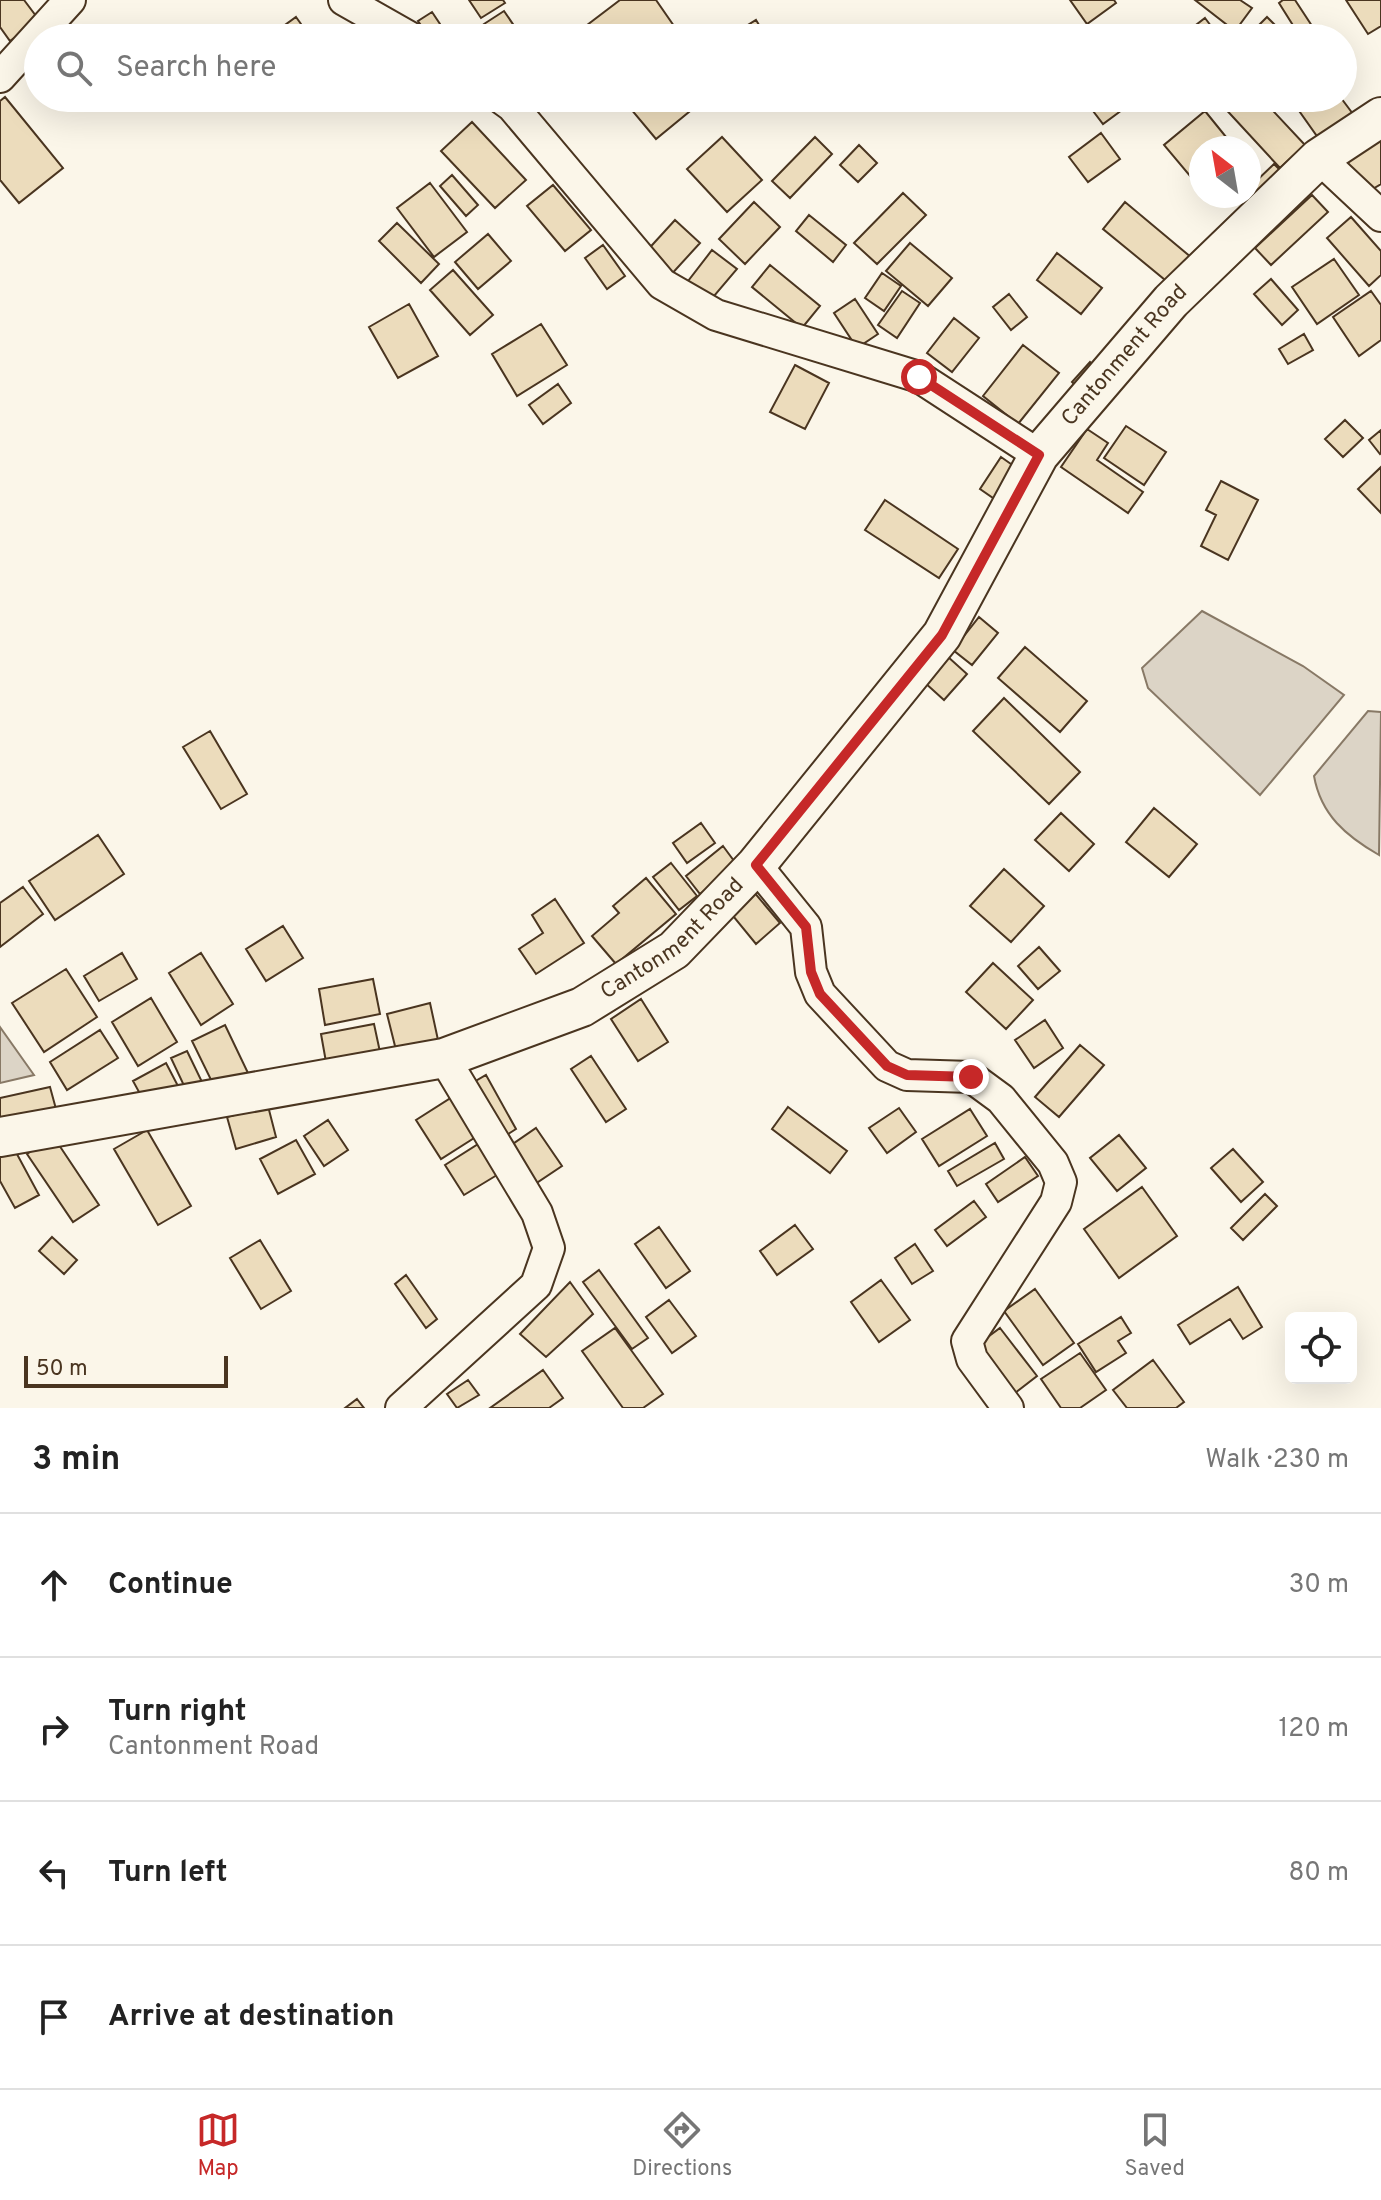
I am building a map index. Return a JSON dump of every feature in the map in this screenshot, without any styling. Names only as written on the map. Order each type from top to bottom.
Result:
[{"type":"main road","name":"Cantonment Road","points":[[0,1137],[444,1058],[582,1007],[674,950],[756,865],[942,635],[1039,455],[1171,301],[1319,158],[1381,117]]},
{"type":"street","points":[[48,24],[70,0]]},
{"type":"street","points":[[344,0],[386,24]]},
{"type":"street","points":[[0,77],[24,51]]},
{"type":"street","points":[[517,112],[662,284],[716,315],[919,377],[1039,455]]},
{"type":"street","points":[[1319,158],[1381,216]]},
{"type":"street","points":[[756,865],[806,927],[811,972],[820,994],[887,1066],[907,1075],[971,1077],[1001,1099],[1053,1163],[1061,1182],[1056,1202],[967,1341],[972,1359],[1008,1408]]},
{"type":"street","points":[[401,1408],[536,1285],[549,1248],[537,1213],[444,1058]]},
{"type":"shaded area","points":[[1202,611],[1303,666],[1344,695],[1260,795],[1148,688],[1142,668]]},
{"type":"shaded area","points":[[1368,711],[1381,712],[1379,855],[1337,823],[1322,802],[1314,776]]},
{"type":"shaded area","points":[[0,1027],[34,1075],[0,1083]]},
{"type":"building","points":[[0,0],[24,0],[39,20],[33,24],[24,24],[24,31],[10,41],[0,27]]},
{"type":"building","points":[[469,0],[503,0],[505,3],[481,18]]},
{"type":"building","points":[[620,0],[656,0],[673,24],[588,24]]},
{"type":"building","points":[[1070,0],[1114,0],[1116,3],[1087,24]]},
{"type":"building","points":[[1195,0],[1240,0],[1252,8],[1240,24],[1226,24]]},
{"type":"building","points":[[1295,0],[1311,24],[1292,24],[1279,3]]},
{"type":"building","points":[[1346,0],[1381,0],[1381,26],[1368,34]]},
{"type":"building","points":[[504,11],[513,24],[484,24]]},
{"type":"building","points":[[432,12],[440,24],[420,24],[418,21]]},
{"type":"building","points":[[296,17],[301,24],[286,24]]},
{"type":"building","points":[[1267,17],[1274,24],[1260,24]]},
{"type":"building","points":[[5,97],[63,168],[19,203],[0,180],[0,101]]},
{"type":"building","points":[[633,112],[689,112],[656,139]]},
{"type":"building","points":[[1094,112],[1119,112],[1103,124]]},
{"type":"building","points":[[1206,112],[1225,136],[1189,136],[1189,175],[1164,145]]},
{"type":"building","points":[[1228,112],[1274,112],[1305,145],[1280,168],[1261,147],[1261,136],[1250,136]]},
{"type":"building","points":[[1300,112],[1352,112],[1353,114],[1319,139]]},
{"type":"building","points":[[472,122],[526,180],[495,208],[441,151]]},
{"type":"building","points":[[1381,127],[1381,184],[1366,193],[1341,152]]},
{"type":"building","points":[[1101,133],[1120,159],[1088,182],[1069,157]]},
{"type":"building","points":[[722,137],[762,180],[727,212],[687,169]]},
{"type":"building","points":[[815,137],[832,154],[790,198],[772,181]]},
{"type":"building","points":[[859,145],[877,163],[858,182],[840,165]]},
{"type":"building","points":[[1274,164],[1291,181],[1257,213],[1252,208],[1261,208],[1261,176]]},
{"type":"building","points":[[452,175],[478,205],[466,216],[440,186]]},
{"type":"building","points":[[430,183],[467,232],[434,257],[397,208]]},
{"type":"building","points":[[553,185],[591,230],[565,251],[527,206]]},
{"type":"building","points":[[903,193],[926,215],[877,264],[854,243]]},
{"type":"building","points":[[1312,195],[1328,212],[1271,265],[1255,248]]},
{"type":"building","points":[[754,202],[780,227],[745,264],[719,239]]},
{"type":"building","points":[[1125,202],[1192,258],[1170,284],[1103,229]]},
{"type":"building","points":[[809,215],[846,245],[833,262],[796,231]]},
{"type":"building","points":[[1351,217],[1381,251],[1381,275],[1369,286],[1327,238]]},
{"type":"building","points":[[675,220],[700,243],[668,278],[643,255]]},
{"type":"building","points":[[397,223],[439,264],[421,283],[379,241]]},
{"type":"building","points":[[488,234],[511,261],[478,289],[455,262]]},
{"type":"building","points":[[910,243],[952,278],[928,306],[886,271]]},
{"type":"building","points":[[603,245],[625,276],[607,289],[585,258]]},
{"type":"building","points":[[712,250],[737,269],[709,302],[685,285]]},
{"type":"building","points":[[1057,253],[1102,288],[1081,314],[1037,280]]},
{"type":"building","points":[[1334,259],[1359,295],[1317,324],[1292,287]]},
{"type":"building","points":[[770,265],[820,306],[802,328],[752,287]]},
{"type":"building","points":[[453,270],[493,315],[470,335],[430,290]]},
{"type":"building","points":[[882,273],[901,286],[884,311],[865,298]]},
{"type":"building","points":[[1271,279],[1298,310],[1282,325],[1254,294]]},
{"type":"building","points":[[902,291],[920,303],[897,338],[878,325]]},
{"type":"building","points":[[1371,291],[1381,305],[1381,340],[1359,356],[1333,317]]},
{"type":"building","points":[[1009,294],[1027,317],[1011,330],[993,307]]},
{"type":"building","points":[[855,299],[878,334],[857,348],[834,313]]},
{"type":"building","points":[[409,304],[438,356],[398,378],[369,327]]},
{"type":"building","points":[[954,318],[979,338],[952,372],[927,353]]},
{"type":"building","points":[[541,324],[567,365],[517,396],[492,354]]},
{"type":"building","points":[[1304,334],[1313,350],[1288,364],[1279,349]]},
{"type":"building","points":[[1023,345],[1059,373],[1018,424],[983,396]]},
{"type":"building","points":[[1090,362],[1101,373],[1082,392],[1072,382]]},
{"type":"building","points":[[795,365],[829,383],[805,429],[770,412]]},
{"type":"building","points":[[558,384],[571,403],[543,424],[529,405]]},
{"type":"building","points":[[1345,420],[1363,438],[1343,457],[1325,439]]},
{"type":"building","points":[[1126,426],[1166,452],[1144,485],[1104,458]]},
{"type":"building","points":[[1087,429],[1108,443],[1097,460],[1143,492],[1128,513],[1061,467]]},
{"type":"building","points":[[1381,430],[1381,453],[1380,454],[1369,440]]},
{"type":"building","points":[[1001,457],[1018,469],[996,500],[980,489]]},
{"type":"building","points":[[1381,467],[1381,513],[1358,489]]},
{"type":"building","points":[[1221,481],[1258,500],[1228,560],[1201,546],[1216,515],[1206,510]]},
{"type":"building","points":[[885,500],[958,549],[939,578],[865,530]]},
{"type":"building","points":[[979,617],[998,633],[972,665],[953,650]]},
{"type":"building","points":[[1025,647],[1087,701],[1060,732],[998,678]]},
{"type":"building","points":[[947,656],[967,674],[944,700],[924,682]]},
{"type":"building","points":[[1004,698],[1080,772],[1049,804],[973,731]]},
{"type":"building","points":[[210,731],[247,794],[221,809],[183,747]]},
{"type":"building","points":[[1154,808],[1197,844],[1169,877],[1126,842]]},
{"type":"building","points":[[1061,813],[1094,844],[1069,871],[1035,840]]},
{"type":"building","points":[[701,823],[715,843],[687,863],[673,843]]},
{"type":"building","points":[[98,835],[124,874],[55,920],[29,881]]},
{"type":"building","points":[[723,846],[737,865],[700,894],[686,876]]},
{"type":"building","points":[[671,863],[697,896],[679,910],[653,877]]},
{"type":"building","points":[[1004,869],[1044,906],[1011,942],[970,906]]},
{"type":"building","points":[[646,878],[676,914],[616,964],[592,936],[619,913],[613,906]]},
{"type":"building","points":[[748,885],[780,923],[756,944],[724,905]]},
{"type":"building","points":[[23,887],[43,914],[0,947],[0,903]]},
{"type":"building","points":[[555,899],[584,943],[536,974],[519,949],[543,933],[532,915]]},
{"type":"building","points":[[283,926],[303,958],[266,981],[246,949]]},
{"type":"building","points":[[1039,947],[1060,971],[1038,989],[1018,966]]},
{"type":"building","points":[[122,953],[137,979],[99,1001],[84,976]]},
{"type":"building","points":[[201,953],[233,1004],[201,1025],[169,973]]},
{"type":"building","points":[[993,963],[1033,1000],[1006,1029],[966,992]]},
{"type":"building","points":[[66,969],[97,1017],[44,1052],[12,1003]]},
{"type":"building","points":[[373,979],[380,1014],[325,1025],[319,989]]},
{"type":"building","points":[[151,998],[177,1042],[138,1066],[112,1022]]},
{"type":"building","points":[[641,999],[668,1042],[638,1061],[611,1019]]},
{"type":"building","points":[[430,1003],[438,1040],[396,1050],[387,1014]]},
{"type":"building","points":[[1045,1020],[1063,1048],[1034,1068],[1015,1040]]},
{"type":"building","points":[[374,1024],[380,1052],[326,1062],[321,1034]]},
{"type":"building","points":[[225,1025],[248,1073],[215,1088],[192,1041]]},
{"type":"building","points":[[100,1030],[118,1058],[67,1090],[50,1062]]},
{"type":"building","points":[[1080,1045],[1104,1065],[1059,1117],[1035,1097]]},
{"type":"building","points":[[187,1051],[203,1084],[187,1092],[171,1058]]},
{"type":"building","points":[[591,1056],[626,1109],[606,1122],[571,1069]]},
{"type":"building","points":[[166,1063],[178,1086],[145,1103],[133,1081]]},
{"type":"building","points":[[486,1075],[516,1129],[499,1140],[467,1086]]},
{"type":"building","points":[[50,1087],[56,1109],[0,1122],[0,1098]]},
{"type":"building","points":[[457,1094],[482,1133],[441,1159],[416,1120]]},
{"type":"building","points":[[268,1106],[276,1137],[236,1149],[227,1117]]},
{"type":"building","points":[[788,1107],[847,1151],[830,1173],[772,1129]]},
{"type":"building","points":[[899,1108],[916,1132],[887,1153],[869,1128]]},
{"type":"building","points":[[970,1109],[987,1136],[939,1166],[922,1139]]},
{"type":"building","points":[[328,1120],[348,1150],[324,1166],[304,1136]]},
{"type":"building","points":[[536,1128],[562,1166],[532,1186],[507,1148]]},
{"type":"building","points":[[147,1130],[191,1206],[158,1225],[114,1149]]},
{"type":"building","points":[[1119,1135],[1146,1168],[1117,1191],[1090,1158]]},
{"type":"building","points":[[53,1136],[99,1205],[73,1222],[27,1154]]},
{"type":"building","points":[[296,1140],[315,1174],[278,1194],[260,1159]]},
{"type":"building","points":[[483,1141],[502,1172],[464,1195],[445,1165]]},
{"type":"building","points":[[11,1143],[39,1195],[15,1208],[0,1181],[0,1149]]},
{"type":"building","points":[[995,1143],[1004,1159],[957,1186],[948,1171]]},
{"type":"building","points":[[1233,1149],[1263,1182],[1241,1202],[1211,1168]]},
{"type":"building","points":[[1025,1157],[1038,1176],[998,1202],[986,1184]]},
{"type":"building","points":[[1142,1187],[1177,1236],[1119,1278],[1084,1229]]},
{"type":"building","points":[[1265,1194],[1277,1206],[1243,1240],[1231,1228]]},
{"type":"building","points":[[974,1201],[986,1217],[947,1246],[935,1230]]},
{"type":"building","points":[[795,1225],[813,1249],[777,1275],[760,1251]]},
{"type":"building","points":[[659,1227],[690,1271],[666,1288],[635,1244]]},
{"type":"building","points":[[52,1237],[77,1260],[64,1274],[39,1251]]},
{"type":"building","points":[[260,1240],[291,1291],[261,1309],[230,1258]]},
{"type":"building","points":[[915,1244],[933,1271],[912,1284],[895,1258]]},
{"type":"building","points":[[599,1270],[648,1338],[632,1349],[583,1282]]},
{"type":"building","points":[[406,1275],[437,1319],[426,1328],[395,1284]]},
{"type":"building","points":[[881,1280],[910,1320],[879,1342],[851,1302]]},
{"type":"building","points":[[570,1282],[593,1314],[546,1357],[520,1334]]},
{"type":"building","points":[[1238,1287],[1262,1327],[1243,1339],[1230,1319],[1190,1344],[1178,1325]]},
{"type":"building","points":[[1035,1289],[1074,1343],[1043,1365],[1004,1311]]},
{"type":"building","points":[[669,1300],[696,1336],[672,1353],[646,1317]]},
{"type":"building","points":[[1121,1317],[1131,1333],[1118,1341],[1126,1353],[1096,1372],[1078,1344]]},
{"type":"building","points":[[615,1328],[663,1394],[643,1408],[623,1408],[582,1351]]},
{"type":"building","points":[[1000,1328],[1037,1376],[1015,1393],[977,1345]]},
{"type":"building","points":[[1080,1353],[1106,1390],[1080,1408],[1061,1408],[1041,1379]]},
{"type":"building","points":[[1153,1360],[1184,1402],[1176,1408],[1127,1408],[1113,1390]]},
{"type":"building","points":[[543,1370],[563,1398],[549,1408],[490,1408]]},
{"type":"building","points":[[468,1380],[479,1395],[457,1408],[447,1394]]},
{"type":"building","points":[[357,1399],[364,1408],[345,1408]]},
{"type":"route","points":[[919,377],[1039,455],[942,635],[756,865],[806,927],[811,972],[820,994],[887,1066],[907,1075],[971,1077]]}]
